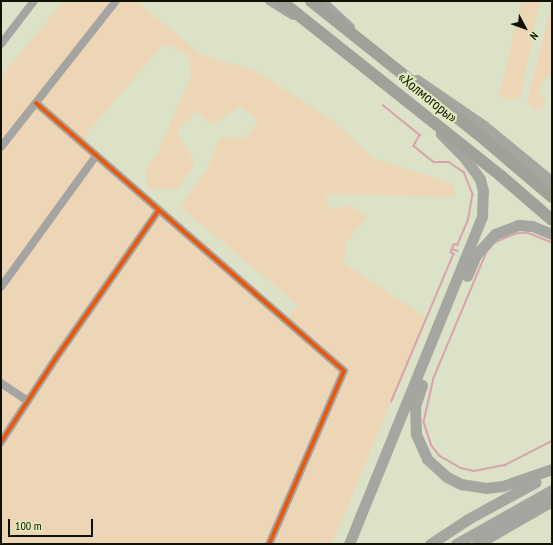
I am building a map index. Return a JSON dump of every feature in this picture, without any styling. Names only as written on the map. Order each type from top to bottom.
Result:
[{"type":"highway","name":"«Холмогоры»","points":[[281,1],[402,97],[552,220]]},
{"type":"highway","name":"«Холмогоры»","points":[[310,1],[379,54],[552,197]]},
{"type":"main road","points":[[390,63],[484,126],[552,182]]},
{"type":"main road","points":[[349,544],[473,241],[483,204],[481,185],[474,168],[402,97]]},
{"type":"main road","points":[[552,234],[532,226],[519,226],[495,234],[485,243],[468,272],[421,387],[414,421],[419,446],[427,459],[447,477],[461,484],[477,488],[503,486],[552,469]]},
{"type":"main road","points":[[430,544],[468,519],[552,473]]},
{"type":"main road","points":[[456,544],[552,490]]},
{"type":"main road","points":[[477,544],[552,501]]},
{"type":"main road","points":[[507,526],[552,509]]},
{"type":"street","points":[[1,44],[34,1]]},
{"type":"street","points":[[1,147],[116,1]]},
{"type":"street","points":[[268,1],[315,28]]},
{"type":"street","points":[[324,1],[379,54]]},
{"type":"street","points":[[36,103],[344,371],[269,544]]},
{"type":"street","points":[[1,287],[96,156]]},
{"type":"street","points":[[1,442],[159,210]]},
{"type":"street","points":[[1,383],[28,402]]},
{"type":"shaded area","points":[[63,1],[137,1],[200,54],[256,71],[333,121],[373,158],[453,184],[455,197],[325,194],[330,209],[350,205],[367,217],[346,243],[344,263],[424,316],[424,322],[332,544],[1,544],[1,77]],"holes":[[[172,45],[179,52],[188,54],[191,75],[158,152],[146,170],[147,188],[177,190],[195,163],[177,131],[196,112],[213,125],[240,106],[258,121],[246,138],[220,137],[207,169],[180,207],[298,305],[289,317],[85,140],[89,131],[162,46]]]},
{"type":"shaded area","points":[[521,1],[540,1],[520,98],[511,101],[499,96]]},
{"type":"shaded area","points":[[552,4],[552,77],[545,78],[541,85],[539,94],[546,100],[542,108],[534,109],[527,103]]},
{"type":"waterway","points":[[383,105],[420,135],[414,146],[434,162],[449,162],[464,172],[473,194],[468,221],[458,245],[454,245],[451,252],[454,254],[392,401]]},
{"type":"waterway","points":[[552,243],[527,233],[516,234],[495,243],[487,252],[434,378],[424,422],[432,446],[440,456],[461,468],[474,471],[505,465],[552,441]]},
{"type":"waterway","points":[[452,249],[458,251]]},
{"type":"cycle path","points":[[36,103],[344,371],[269,544]]},
{"type":"cycle path","points":[[1,442],[56,358],[159,210]]}]
